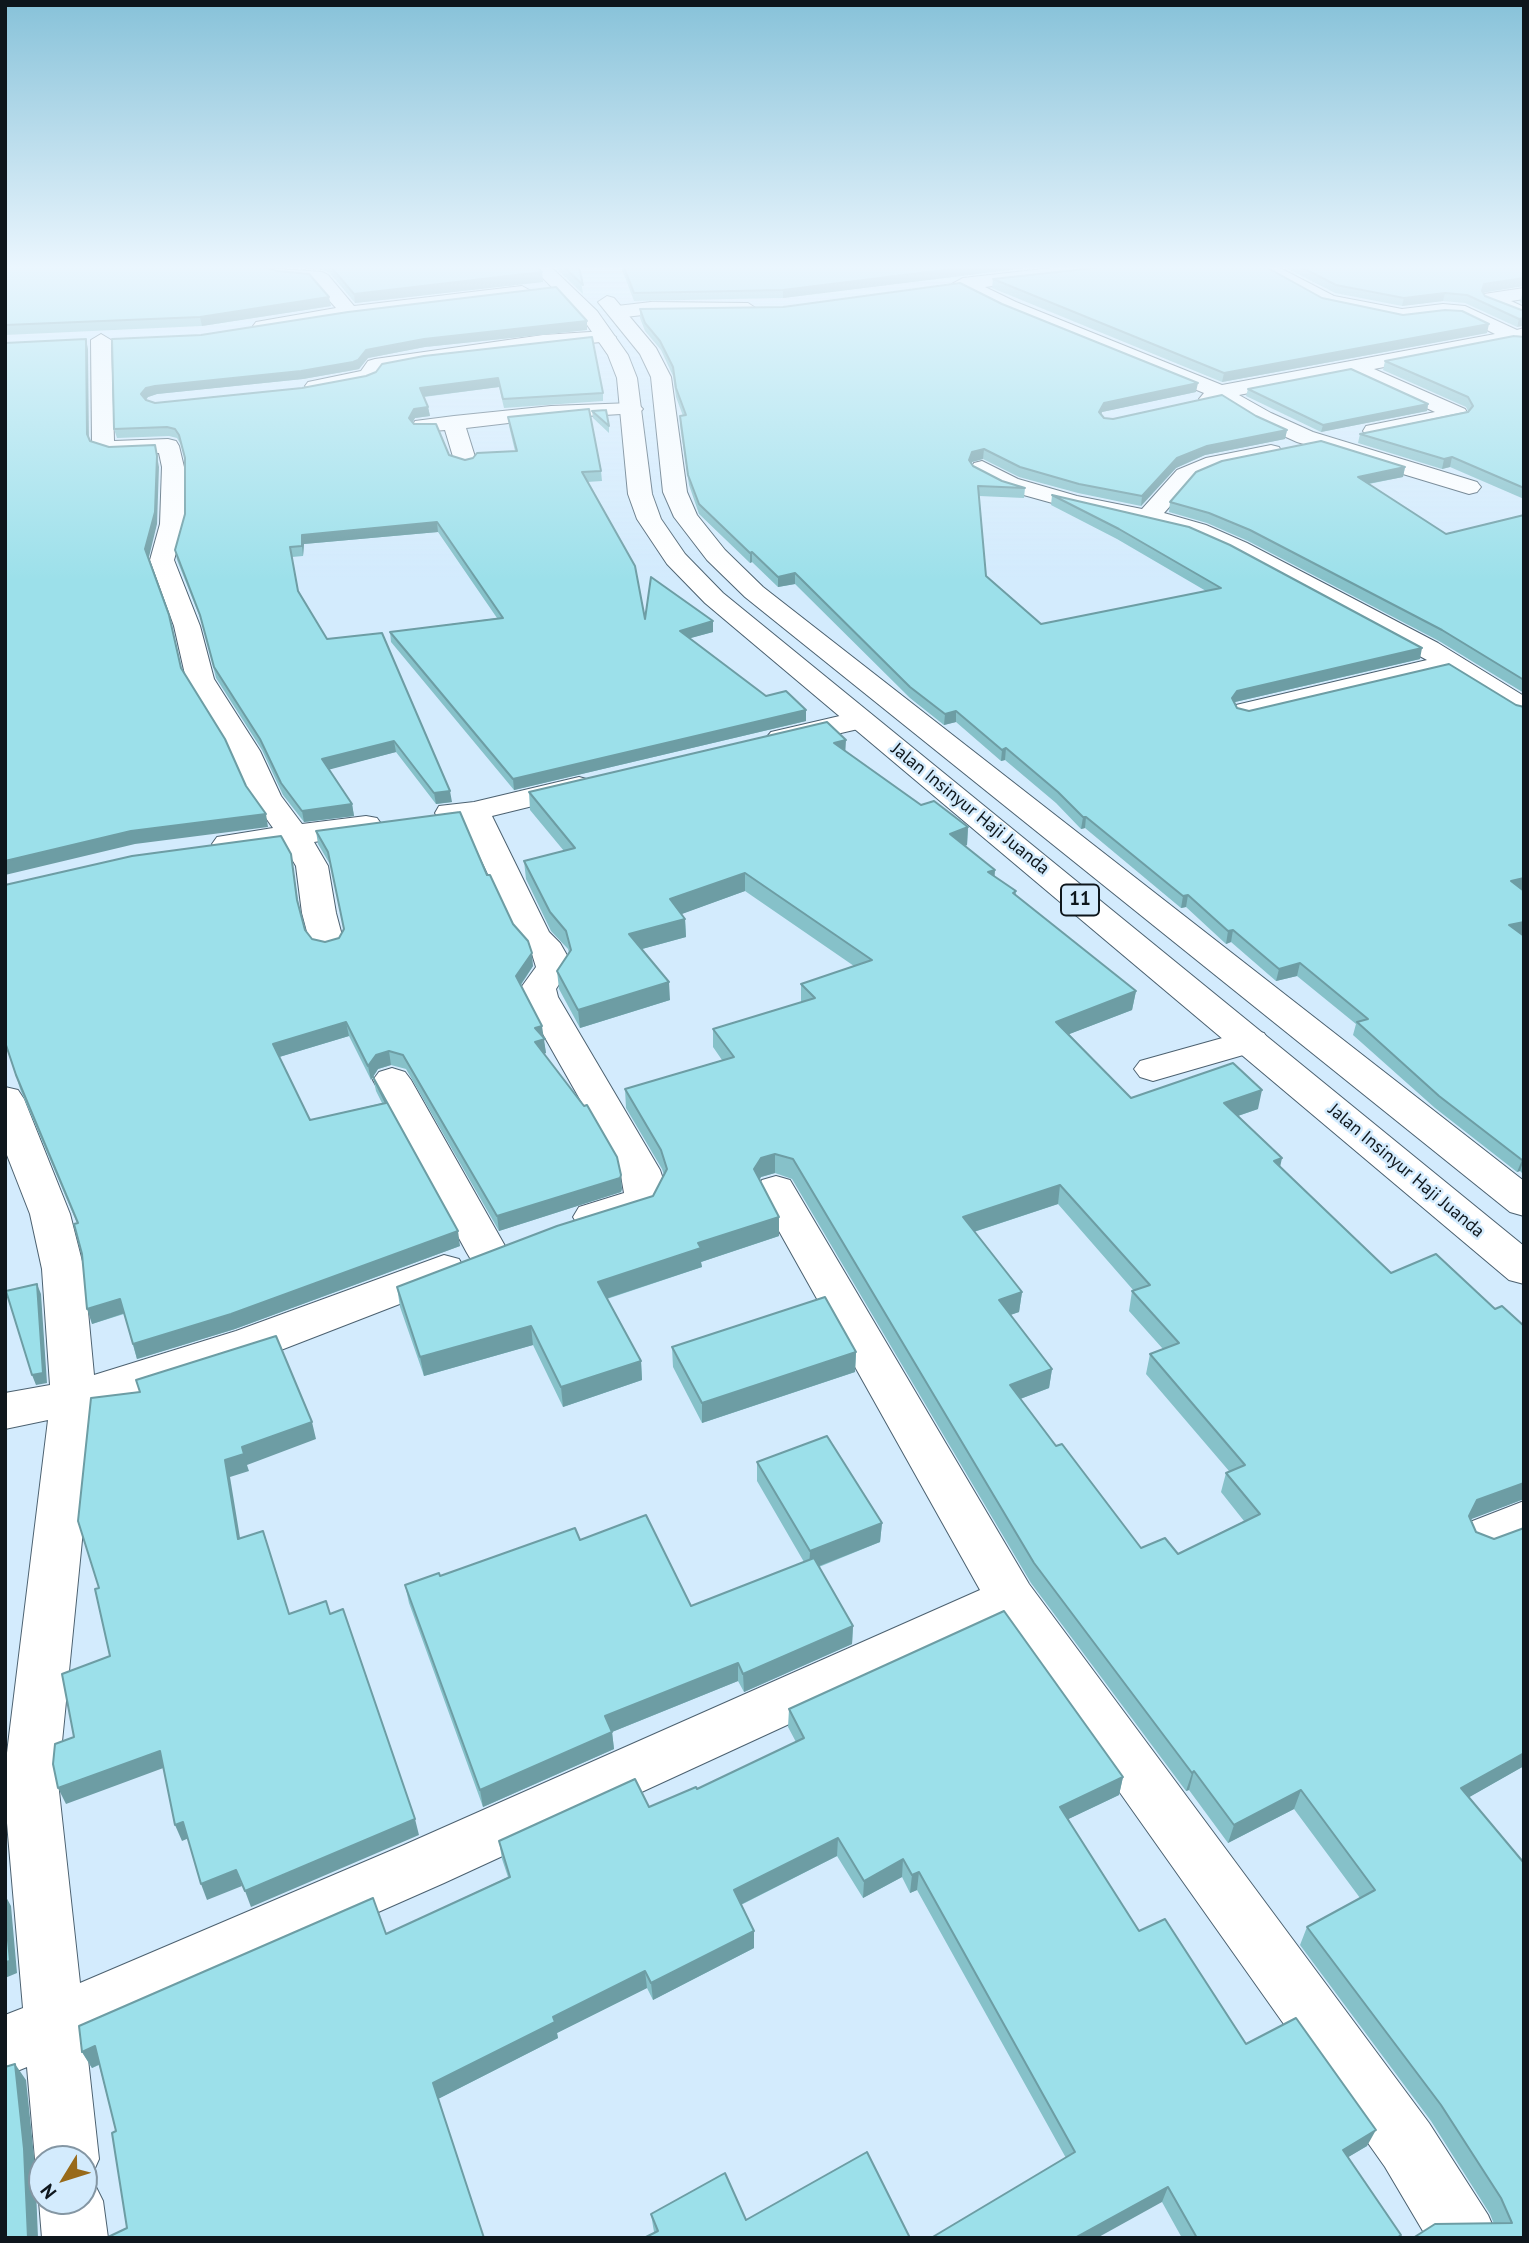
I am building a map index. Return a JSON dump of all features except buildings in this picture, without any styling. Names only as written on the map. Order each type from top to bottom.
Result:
[{"type":"main road","points":[[97,372],[103,445],[111,448],[168,446],[173,467],[172,524],[162,560],[187,626],[200,679],[245,751],[266,797],[294,835],[312,866],[319,913],[327,943]]},
{"type":"main road","points":[[290,390],[360,378],[370,372]]},
{"type":"main road","name":"Jalan Insinyur Haji Juanda","points":[[625,372],[644,506],[676,559],[715,598],[1524,1269]]},
{"type":"main road","name":"Jalan Insinyur Haji Juanda","points":[[658,372],[680,504],[716,555],[754,592],[1524,1202]]},
{"type":"main road","points":[[1170,372],[1220,392],[1263,418],[1320,443],[1469,487]]},
{"type":"main road","points":[[1190,403],[1210,399],[1220,392],[1328,372]]},
{"type":"main road","points":[[1155,519],[1176,484],[1195,471],[1214,463],[1457,414],[1363,372]]},
{"type":"main road","points":[[423,426],[551,412],[632,409]]},
{"type":"main road","points":[[454,422],[464,460]]},
{"type":"main road","points":[[982,468],[996,478],[1023,488],[1197,530],[1301,579],[1451,663],[1524,708]]},
{"type":"main road","points":[[1246,711],[1451,663]]},
{"type":"main road","points":[[754,745],[861,720]]},
{"type":"main road","points":[[201,848],[474,811],[607,779]]},
{"type":"main road","points":[[5,1410],[73,1398],[252,1343],[521,1241],[639,1203],[645,1189],[640,1170],[540,996],[538,989],[553,967],[551,957],[534,936],[474,811]]},
{"type":"main road","points":[[1153,1069],[1251,1041]]},
{"type":"main road","points":[[392,1080],[521,1241]]},
{"type":"main road","points":[[5,1098],[50,1214],[63,1269],[73,1398],[31,1782],[40,1903],[30,2034],[62,2145]]},
{"type":"main road","points":[[776,1190],[1011,1599],[1407,2145],[1465,2238]]},
{"type":"main road","points":[[30,2034],[424,1864],[1011,1599]]},
{"type":"main road","points":[[73,2215],[75,2238]]}]
